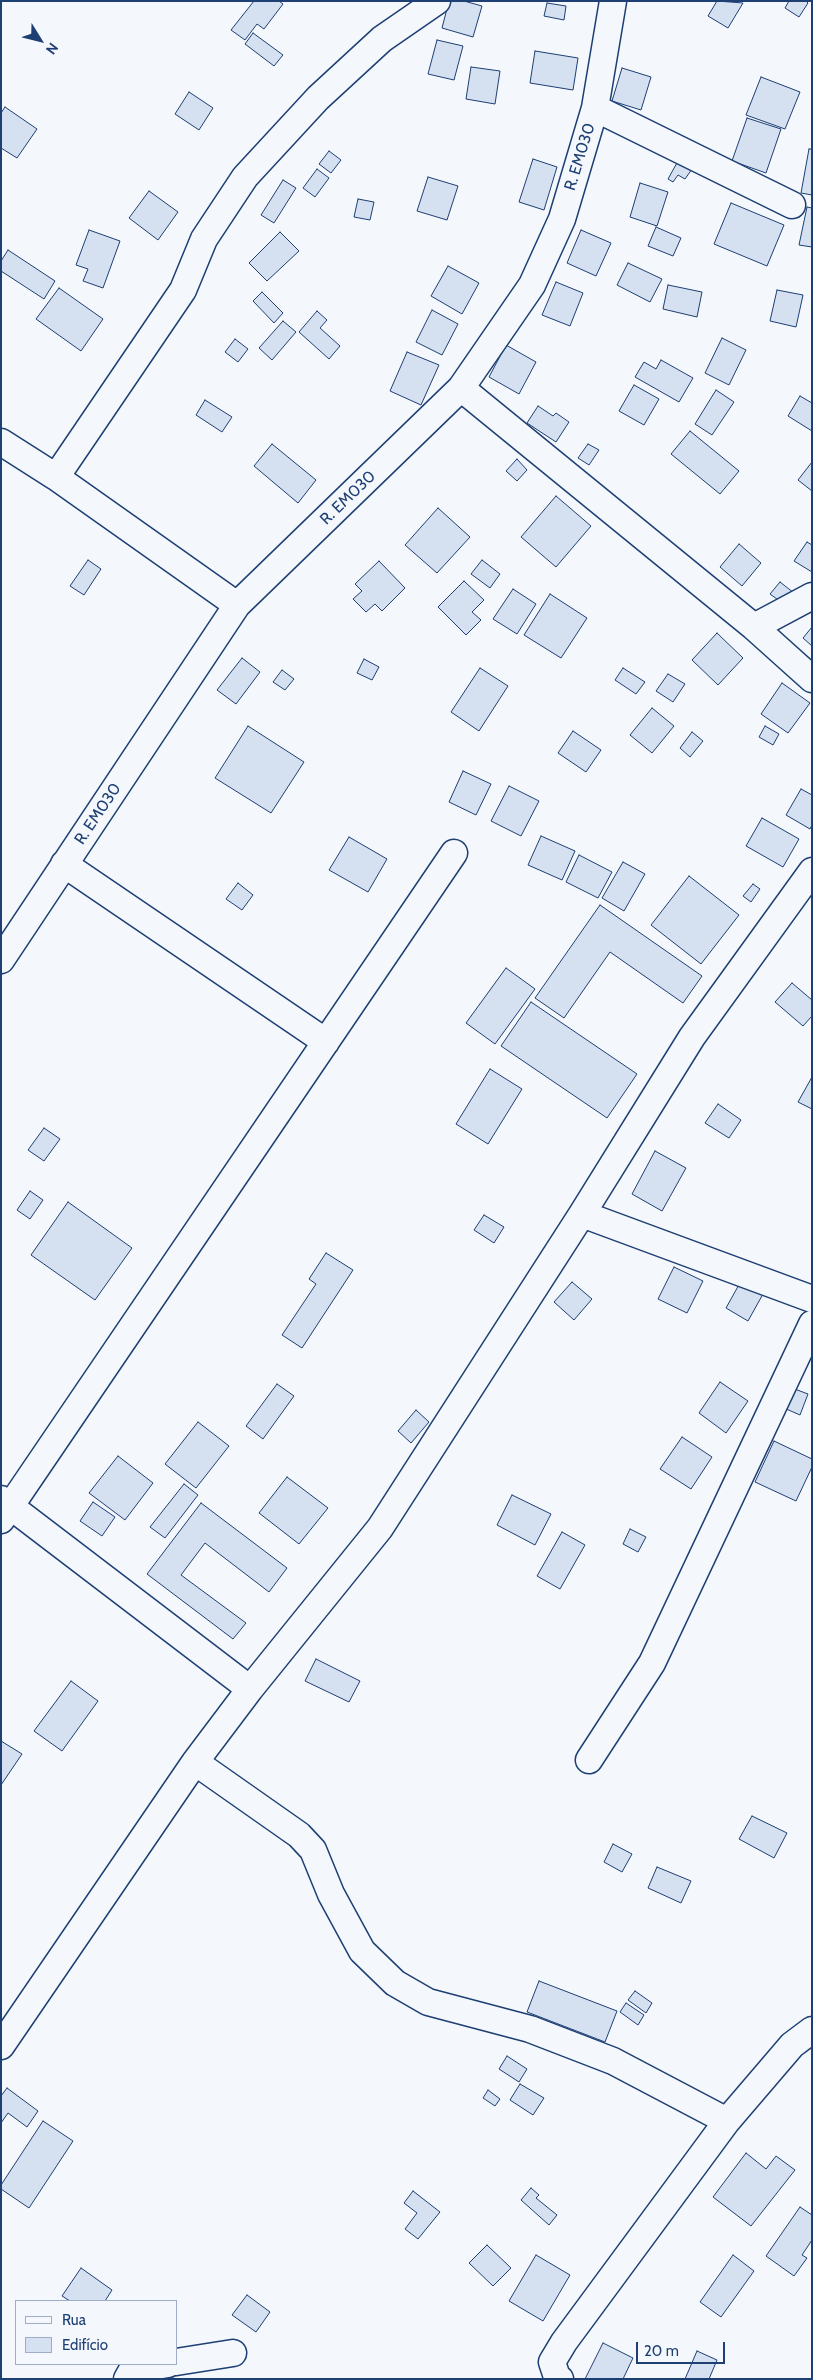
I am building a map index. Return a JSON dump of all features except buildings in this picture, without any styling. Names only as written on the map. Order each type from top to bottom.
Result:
[{"type":"street","points":[[56,477],[183,290],[204,239],[245,177],[318,98],[382,39],[437,1]]},
{"type":"street","name":"R. EM030","points":[[1,960],[237,605],[461,388],[532,285],[562,219],[595,108],[613,1]]},
{"type":"street","points":[[595,108],[792,205]]},
{"type":"street","points":[[461,388],[754,627],[812,679]]},
{"type":"street","points":[[1,442],[56,477],[237,605]]},
{"type":"street","points":[[754,627],[812,596]]},
{"type":"street","points":[[250,1690],[4,1509],[454,853]]},
{"type":"street","points":[[64,864],[326,1042]]},
{"type":"street","points":[[1,2046],[195,1762],[250,1690],[380,1528],[582,1214],[692,1037],[812,871]]},
{"type":"street","points":[[582,1214],[812,1299]]},
{"type":"street","points":[[589,1760],[652,1663],[812,1324]]},
{"type":"street","points":[[195,1762],[299,1835],[313,1850],[331,1894],[362,1951],[395,1983],[428,2002],[530,2029],[613,2061],[727,2120]]},
{"type":"street","points":[[560,2379],[556,2377],[552,2362],[564,2342],[727,2120],[792,2045],[812,2030]]},
{"type":"street","points":[[178,2362],[233,2352]]},
{"type":"street","points":[[127,2379],[132,2370],[162,2365]]}]
